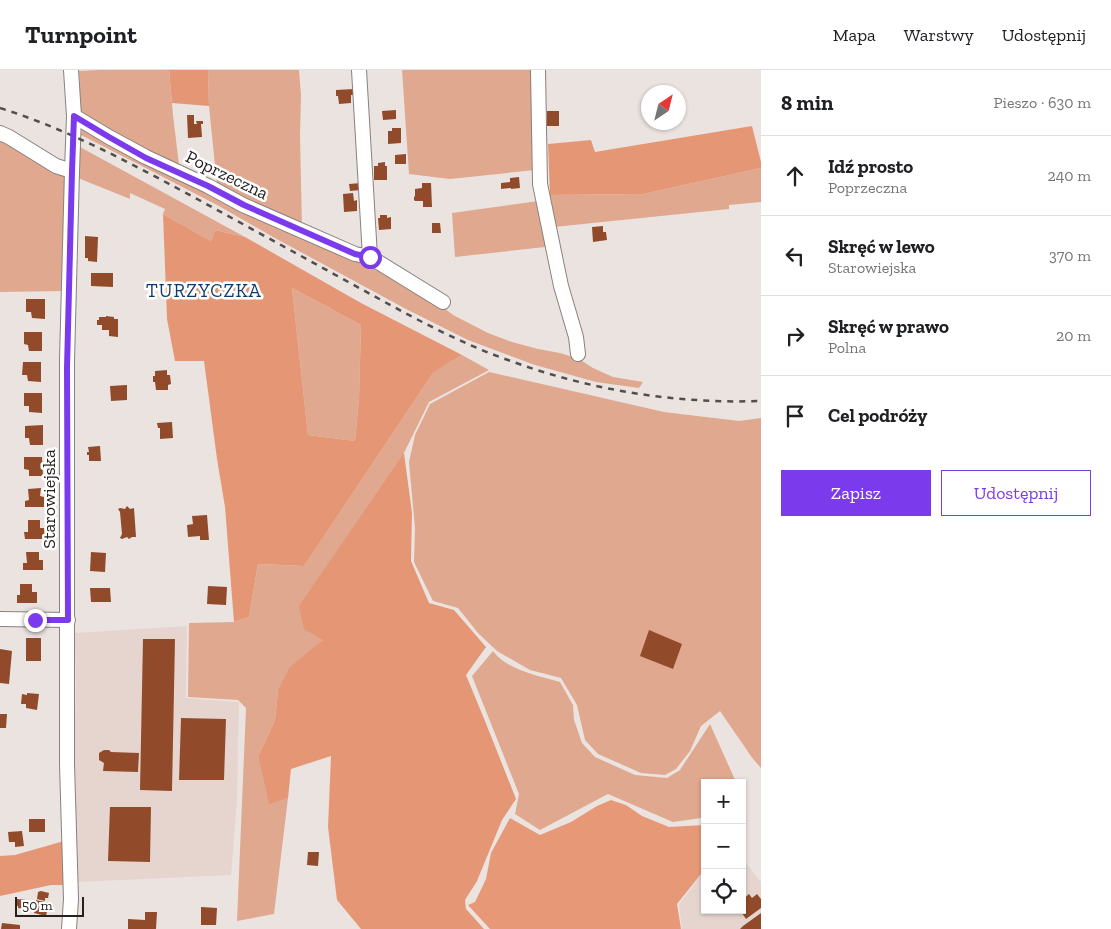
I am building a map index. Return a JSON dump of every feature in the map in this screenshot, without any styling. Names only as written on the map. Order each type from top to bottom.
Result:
[{"type":"street","name":"Starowiejska","points":[[69,929],[71,890],[67,764],[67,368],[74,116],[71,70]]},
{"type":"street","points":[[359,70],[370,257]]},
{"type":"street","points":[[538,70],[540,184],[561,286],[576,337],[578,354]]},
{"type":"street","name":"Poprzeczna","points":[[74,116],[146,158],[208,186],[244,205],[355,254],[370,257],[442,302]]},
{"type":"street","points":[[0,133],[56,166],[72,171]]},
{"type":"street","points":[[0,619],[68,620]]},
{"type":"shaded area","points":[[169,70],[179,165],[173,166],[81,114],[79,71]]},
{"type":"shaded area","points":[[169,70],[208,70],[209,106],[172,103]]},
{"type":"shaded area","points":[[208,70],[299,70],[301,95],[302,228],[217,186],[209,106]]},
{"type":"shaded area","points":[[402,70],[535,70],[535,170],[450,179],[409,174]]},
{"type":"shaded area","points":[[752,126],[761,168],[643,194],[550,195],[548,144],[591,140],[595,152]]},
{"type":"shaded area","points":[[82,129],[92,131],[367,260],[430,297],[453,315],[488,333],[512,342],[579,359],[613,377],[643,382],[639,388],[596,382],[535,365],[468,340],[406,309],[219,206],[81,135]]},
{"type":"shaded area","points":[[0,138],[66,175],[63,291],[0,292]]},
{"type":"shaded area","points":[[80,147],[245,237],[215,230],[211,241],[163,214],[165,209],[130,193],[130,199],[78,178]]},
{"type":"shaded area","points":[[761,168],[761,202],[729,205],[729,209],[554,227],[550,195],[643,194]]},
{"type":"shaded area","points":[[538,201],[552,256],[545,247],[455,257],[452,213]]},
{"type":"shaded area","points":[[163,214],[211,241],[215,230],[245,237],[361,303],[462,355],[433,373],[304,566],[258,564],[249,617],[234,622],[225,507],[204,361],[175,361],[167,319]],"holes":[[[292,288],[361,325],[359,398],[355,441],[308,435]]]},
{"type":"shaded area","points":[[292,288],[361,325],[359,398],[355,441],[308,435]]},
{"type":"shaded area","points":[[462,355],[489,370],[429,402],[404,453],[323,640],[278,690],[275,720],[258,757],[269,803],[288,798],[274,914],[237,921],[246,708],[238,700],[188,697],[189,623],[234,622],[249,617],[258,564],[304,566],[433,373]]},
{"type":"shaded area","points":[[489,372],[664,412],[739,421],[761,418],[761,768],[720,711],[701,726],[690,751],[676,769],[665,775],[641,773],[598,754],[585,740],[577,705],[561,678],[530,670],[497,651],[478,633],[458,608],[433,601],[414,562],[415,528],[409,462],[415,435],[430,404]]},
{"type":"shaded area","points":[[404,453],[412,513],[411,561],[429,603],[454,610],[486,647],[466,675],[516,799],[502,820],[477,881],[465,900],[466,909],[484,929],[361,929],[337,900],[328,827],[331,756],[291,769],[288,798],[269,804],[258,757],[275,720],[278,690],[290,667],[323,640],[304,629],[299,606]]},
{"type":"shaded area","points":[[187,626],[186,698],[239,702],[237,801],[231,875],[77,882],[74,790],[75,633]]},
{"type":"shaded area","points":[[493,651],[499,658],[515,668],[560,682],[573,705],[574,720],[582,743],[595,757],[635,775],[667,778],[680,770],[710,724],[735,779],[701,779],[701,818],[673,822],[608,794],[540,830],[515,814],[519,794],[472,676]]},
{"type":"shaded area","points":[[611,800],[626,805],[642,816],[669,827],[701,825],[701,874],[677,904],[681,929],[490,929],[468,905],[475,902],[486,879],[491,853],[510,818],[540,835],[571,822]]},
{"type":"shaded area","points":[[64,841],[66,885],[51,885],[0,896],[0,856],[15,855]]},
{"type":"shaded area","points":[[746,863],[761,882],[761,929],[682,929],[679,904],[701,875],[701,914],[746,914]]},
{"type":"building","points":[[354,89],[354,95],[351,95],[351,103],[339,104],[336,90]]},
{"type":"building","points":[[396,110],[396,119],[383,120],[382,111]]},
{"type":"building","points":[[547,111],[559,111],[559,126],[547,126]]},
{"type":"building","points":[[187,115],[194,115],[194,124],[197,124],[196,121],[203,121],[203,124],[201,124],[202,137],[188,138]]},
{"type":"building","points":[[392,128],[401,128],[401,143],[388,144],[388,131],[392,131]]},
{"type":"building","points":[[406,154],[406,164],[395,164],[395,155]]},
{"type":"building","points":[[385,162],[385,166],[387,166],[387,180],[374,180],[374,166]]},
{"type":"building","points":[[519,177],[520,188],[501,189],[501,183],[510,182],[510,178]]},
{"type":"building","points":[[361,183],[361,190],[350,191],[349,184]]},
{"type":"building","points":[[422,183],[431,183],[432,207],[423,207],[423,201],[414,200],[415,189],[422,188]]},
{"type":"building","points":[[353,193],[354,201],[357,200],[357,211],[344,212],[343,194]]},
{"type":"building","points":[[380,215],[387,215],[387,218],[391,217],[391,229],[379,230],[378,218],[380,218]]},
{"type":"building","points":[[432,223],[440,223],[441,233],[432,233]]},
{"type":"building","points":[[603,226],[603,232],[606,232],[607,240],[593,242],[592,227]]},
{"type":"building","points":[[85,236],[98,237],[97,262],[88,261],[88,258],[85,258]]},
{"type":"building","points":[[91,273],[113,273],[113,287],[91,286]]},
{"type":"building","points":[[26,299],[45,299],[45,319],[32,318],[31,312],[26,312]]},
{"type":"building","points":[[106,316],[118,319],[118,337],[109,336],[109,330],[102,330],[102,325],[97,325],[99,317]]},
{"type":"building","points":[[24,332],[42,332],[42,351],[29,351],[28,345],[24,344]]},
{"type":"building","points":[[23,362],[41,362],[41,382],[28,381],[27,375],[22,375]]},
{"type":"building","points":[[167,370],[167,375],[170,375],[171,384],[168,385],[168,390],[156,390],[155,382],[153,382],[155,371]]},
{"type":"building","points":[[127,385],[127,400],[111,401],[110,386]]},
{"type":"building","points":[[24,393],[42,393],[42,413],[29,412],[29,406],[24,406]]},
{"type":"building","points":[[172,422],[173,438],[160,439],[160,428],[158,428],[157,423]]},
{"type":"building","points":[[43,425],[43,445],[30,445],[29,438],[25,438],[25,426]]},
{"type":"building","points":[[100,446],[101,461],[89,461],[89,455],[87,455],[87,452],[89,452],[88,447]]},
{"type":"building","points":[[24,457],[42,457],[43,476],[29,476],[29,470],[24,469]]},
{"type":"building","points":[[41,488],[40,496],[44,497],[44,507],[25,507],[25,501],[29,500],[28,489]]},
{"type":"building","points":[[127,506],[130,509],[134,508],[136,537],[122,539],[120,538],[122,534],[120,512],[118,509],[125,509]]},
{"type":"building","points":[[207,515],[209,540],[200,540],[200,536],[188,537],[187,525],[193,524],[192,516]]},
{"type":"building","points":[[28,520],[40,520],[40,528],[44,528],[45,539],[25,539],[24,532],[28,532]]},
{"type":"building","points":[[26,552],[39,552],[39,560],[43,560],[43,570],[23,570],[23,563],[27,563]]},
{"type":"building","points":[[91,552],[106,553],[105,572],[90,571]]},
{"type":"building","points":[[20,584],[32,584],[32,592],[37,592],[37,603],[17,603],[17,595],[20,595]]},
{"type":"building","points":[[208,586],[227,587],[226,605],[207,604]]},
{"type":"building","points":[[90,588],[110,588],[111,602],[91,602]]},
{"type":"building","points":[[649,630],[682,644],[673,669],[640,656]]},
{"type":"building","points":[[26,638],[41,638],[41,661],[26,661]]},
{"type":"building","points":[[143,639],[175,639],[172,791],[140,790]]},
{"type":"building","points":[[0,649],[12,651],[9,684],[0,683]]},
{"type":"building","points":[[27,693],[39,694],[37,710],[26,708],[26,704],[21,704],[22,694],[27,695]]},
{"type":"building","points":[[0,714],[7,714],[6,728],[0,728]]},
{"type":"building","points":[[181,718],[226,719],[224,780],[179,780]]},
{"type":"building","points":[[104,750],[139,753],[138,772],[103,771],[104,763],[99,760],[99,753]]},
{"type":"building","points":[[110,807],[151,807],[150,862],[108,861]]},
{"type":"building","points":[[29,819],[45,819],[45,832],[29,832]]},
{"type":"building","points":[[22,831],[24,846],[15,847],[15,842],[9,842],[8,832]]},
{"type":"building","points":[[308,852],[319,852],[318,866],[307,865]]},
{"type":"building","points":[[38,892],[49,893],[45,901],[37,899]]},
{"type":"building","points":[[749,894],[752,898],[757,894],[761,899],[761,908],[746,919],[743,914],[746,914],[746,897]]},
{"type":"building","points":[[17,899],[26,900],[25,909],[16,906]]},
{"type":"building","points":[[36,900],[49,903],[46,916],[34,913]]},
{"type":"building","points":[[201,907],[217,908],[216,925],[201,925]]},
{"type":"building","points":[[145,912],[157,912],[156,929],[128,929],[128,919],[145,920]]},
{"type":"building","points":[[761,913],[761,929],[740,929],[743,926]]},
{"type":"building","points":[[2,923],[20,925],[20,929],[1,929]]},
{"type":"railway","points":[[0,108],[51,127],[126,161],[448,335],[508,360],[570,379],[633,393],[697,400],[761,401]]},
{"type":"district","name":"TURZYCZKA","points":[[204,290]]},
{"type":"route","points":[[35,620],[68,620],[67,368],[74,116],[146,158],[208,186],[244,205],[355,254],[370,257]]}]
